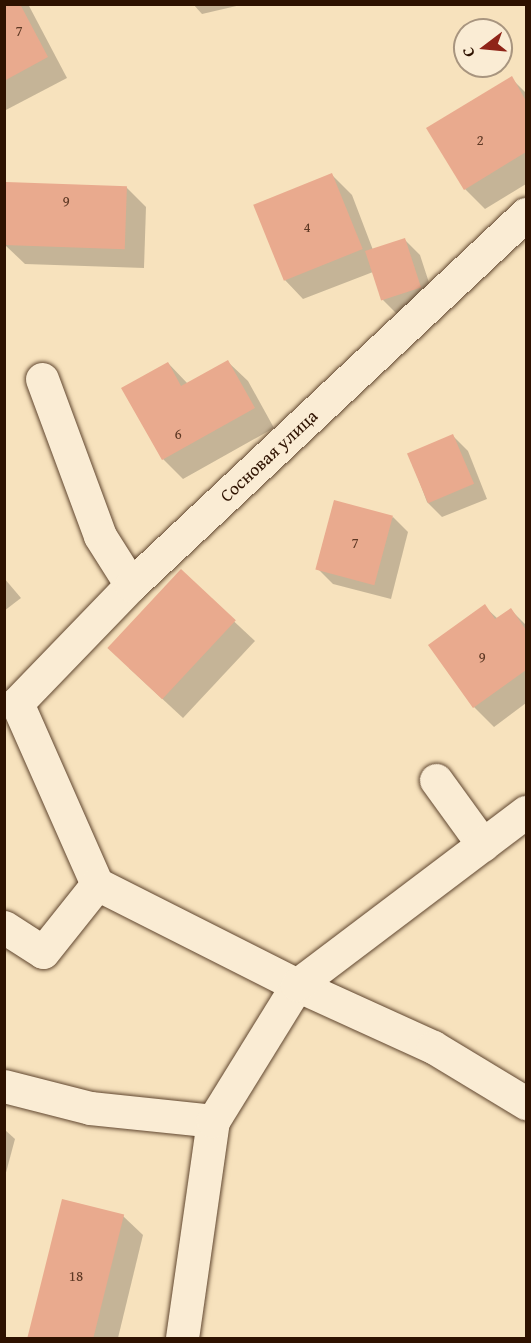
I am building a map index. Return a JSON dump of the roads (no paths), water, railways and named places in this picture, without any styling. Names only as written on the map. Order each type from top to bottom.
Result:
[{"type":"street","name":"Сосновая улица","points":[[11,701],[131,585],[526,214]]},
{"type":"street","points":[[42,379],[100,536],[131,585]]},
{"type":"street","points":[[11,701],[97,884],[297,985],[434,1047],[526,1103]]},
{"type":"street","points":[[436,780],[483,845]]},
{"type":"street","points":[[182,1338],[213,1120],[297,985],[526,812]]},
{"type":"street","points":[[4,927],[43,952],[97,884]]},
{"type":"street","points":[[4,1086],[90,1108],[213,1120]]}]
